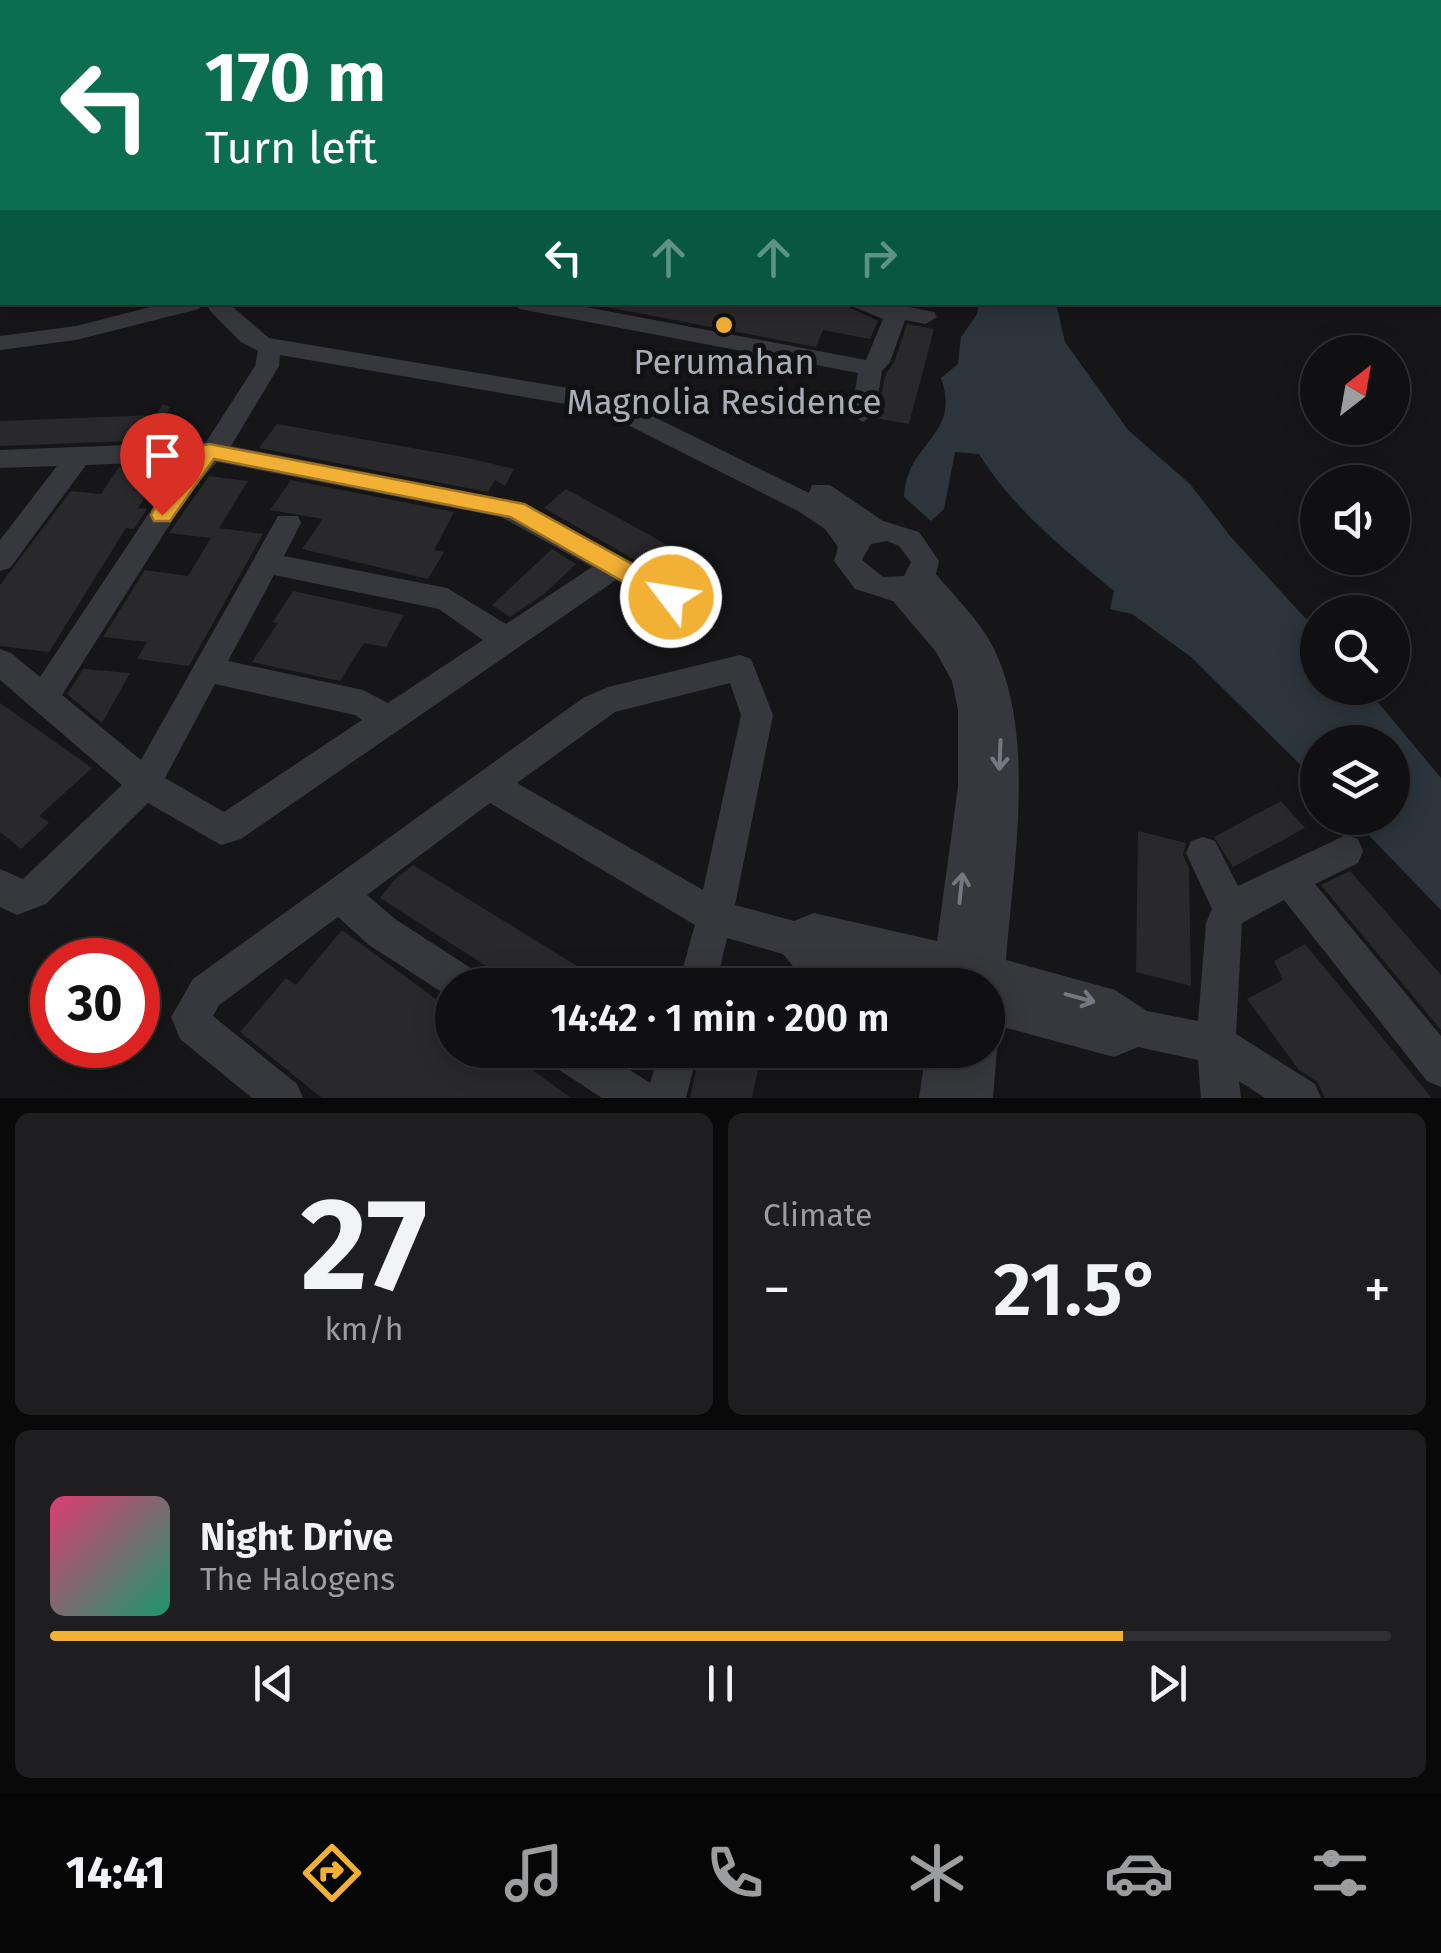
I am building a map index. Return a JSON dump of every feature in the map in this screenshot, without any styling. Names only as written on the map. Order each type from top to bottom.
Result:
[{"type":"street","points":[[0,326],[88,316],[130,305]]},
{"type":"street","points":[[0,344],[76,332],[183,305]]},
{"type":"street","points":[[233,305],[250,337],[576,383],[615,393],[781,470],[827,495],[877,531],[900,534],[917,545],[925,560],[910,582],[874,588],[856,576],[848,561],[852,545],[877,531]]},
{"type":"street","points":[[552,305],[606,310],[871,368]]},
{"type":"street","points":[[865,305],[926,318]]},
{"type":"street","points":[[863,414],[871,368],[878,362],[895,317],[890,311]]},
{"type":"street","points":[[44,699],[182,484],[226,436],[266,366],[274,338]]},
{"type":"street","points":[[274,338],[536,388],[614,408],[807,504],[835,522],[852,545]]},
{"type":"street","points":[[0,459],[209,451],[516,510],[671,597]]},
{"type":"street","points":[[0,560],[79,456]]},
{"type":"street","points":[[0,886],[16,898],[34,892],[145,784],[288,523]]},
{"type":"street","points":[[266,563],[447,600],[506,640]]},
{"type":"street","points":[[0,662],[145,784],[221,829],[229,828],[617,565]]},
{"type":"street","points":[[910,582],[966,677],[975,707],[972,968]]},
{"type":"street","points":[[283,1098],[194,1025],[190,1017],[206,992],[608,700],[740,668],[757,715],[702,968]]},
{"type":"street","points":[[208,670],[363,703],[388,722]]},
{"type":"street","points":[[489,785],[715,917],[794,939],[810,958],[846,968]]},
{"type":"street","points":[[1221,1098],[1216,1044],[1224,923],[1230,908],[1346,850]]},
{"type":"street","points":[[1204,853],[1230,908]]},
{"type":"street","points":[[1289,879],[1441,1068]]},
{"type":"street","points":[[340,894],[382,932],[438,968]]},
{"type":"street","points":[[794,939],[814,931],[929,968]]},
{"type":"street","points":[[1005,988],[1115,1009],[1138,1028],[1216,1044],[1301,1098]]},
{"type":"street","points":[[591,1068],[637,1098]]},
{"type":"street","points":[[666,1098],[674,1068]]},
{"type":"street","points":[[939,1098],[942,1068]]},
{"type":"street","points":[[973,1098],[976,1068]]},
{"type":"shaded area","points":[[979,305],[1056,305],[1065,342],[1128,430],[1190,484],[1230,536],[1300,612],[1300,705],[1380,705],[1397,725],[1300,725],[1300,764],[1191,657],[1132,614],[1110,609],[1114,591],[1024,511],[979,454],[955,452],[944,509],[931,521],[904,497],[914,463],[944,414],[946,398],[941,378],[958,364],[961,337]]},
{"type":"shaded area","points":[[1410,741],[1441,778],[1441,910],[1368,835],[1410,835]]},
{"type":"building","points":[[844,305],[878,321],[870,339],[823,330],[816,347],[601,306]]},
{"type":"building","name":"Perumahan Magnolia Residence","points":[[907,324],[934,329],[909,424],[876,418],[886,373],[894,363]]},
{"type":"building","points":[[163,404],[170,407],[156,440],[0,446],[0,421],[156,415]]},
{"type":"building","points":[[277,424],[514,469],[505,486],[495,480],[488,492],[259,448]]},
{"type":"building","points":[[145,466],[144,469],[161,470],[138,508],[147,509],[134,529],[126,528],[49,652],[0,646],[0,585],[71,491],[101,494],[119,467]]},
{"type":"building","points":[[209,476],[248,481],[219,528],[263,534],[189,666],[137,659],[147,642],[103,637],[145,570],[188,576],[211,538],[169,533]]},
{"type":"building","points":[[291,480],[454,512],[434,550],[444,552],[428,579],[302,549],[323,519],[270,510]]},
{"type":"building","points":[[566,489],[671,547],[651,569],[544,508]]},
{"type":"building","points":[[552,549],[576,564],[544,594],[510,617],[492,605]]},
{"type":"building","points":[[293,591],[404,615],[386,647],[364,643],[340,681],[252,662],[278,623],[273,622]]},
{"type":"building","points":[[83,669],[130,673],[102,723],[67,694]]},
{"type":"building","points":[[0,703],[92,768],[39,816],[49,823],[21,849],[0,832]]},
{"type":"building","points":[[1281,801],[1300,822],[1300,831],[1233,867],[1214,837]]},
{"type":"building","points":[[1138,831],[1186,843],[1183,855],[1189,868],[1191,986],[1136,972]]},
{"type":"building","points":[[413,865],[580,968],[489,968],[380,898]]},
{"type":"building","points":[[1350,871],[1441,975],[1441,1030],[1321,885]]},
{"type":"building","points":[[342,930],[435,998],[435,1068],[530,1068],[571,1098],[322,1098],[240,1032],[286,978],[296,985]]},
{"type":"building","points":[[1305,944],[1432,1098],[1325,1098],[1317,1081],[1299,1070],[1247,999],[1283,980],[1274,961]]},
{"type":"building","points":[[697,1068],[758,1068],[752,1098],[690,1098]]},
{"type":"place","name":"Perumahan Magnolia Residence","points":[[724,325]]},
{"type":"route","points":[[162,515],[209,451],[516,510],[671,597]]}]
